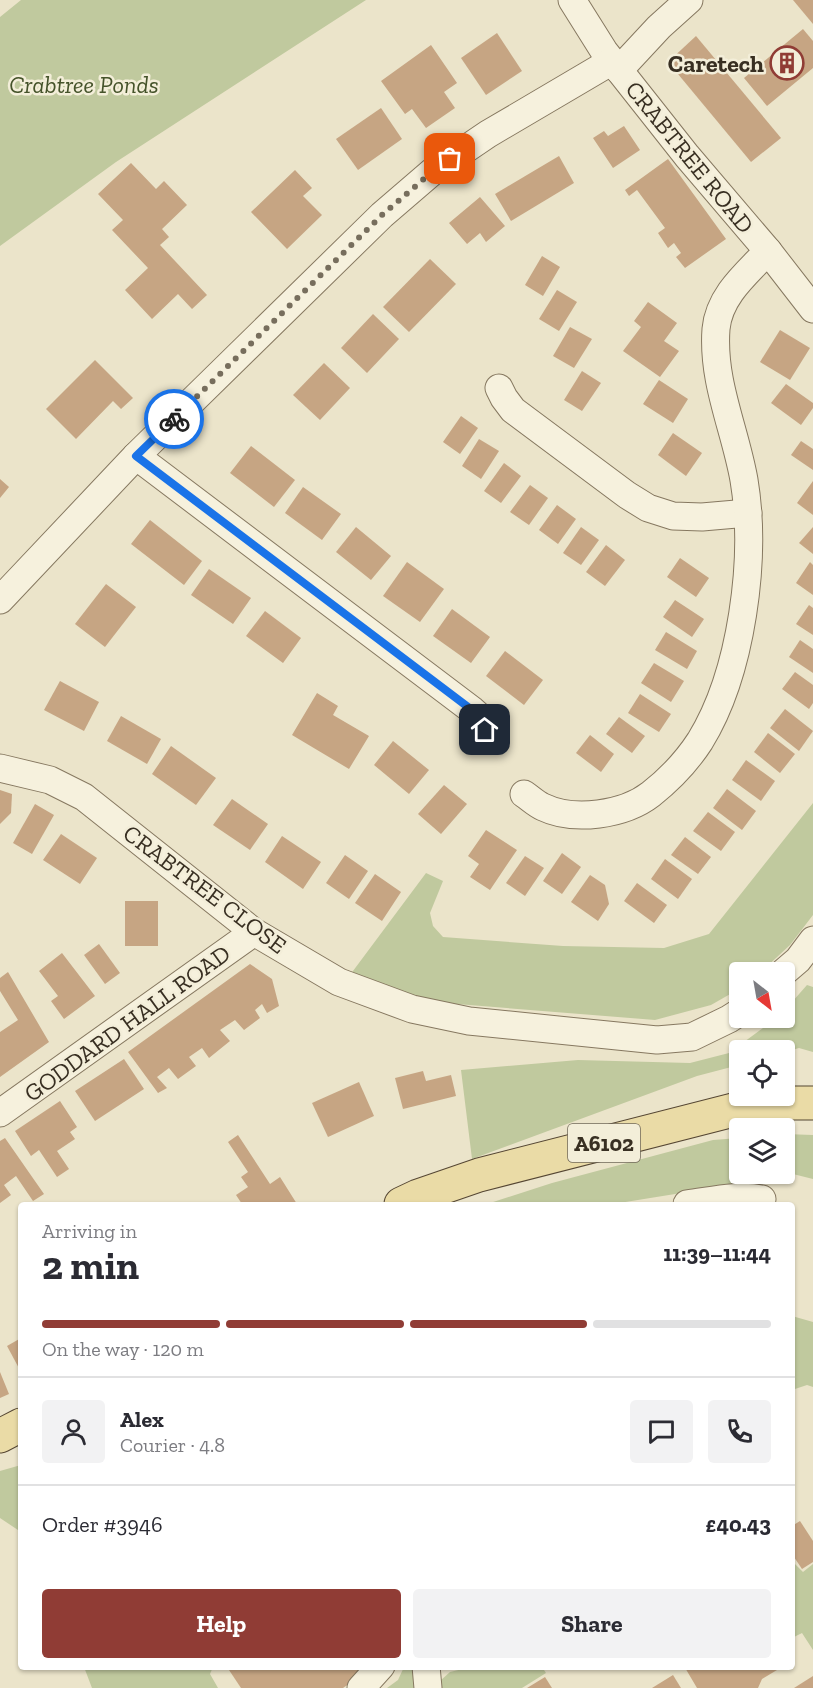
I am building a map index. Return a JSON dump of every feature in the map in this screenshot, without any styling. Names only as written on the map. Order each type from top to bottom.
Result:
[{"type":"main road","name":"A6102","points":[[405,1202],[479,1175],[745,1107],[813,1103]]},
{"type":"main road","points":[[0,1436],[18,1427]]},
{"type":"street","name":"CRABTREE ROAD","points":[[572,0],[615,66],[813,309]]},
{"type":"street","points":[[0,600],[136,456],[382,215],[432,172],[488,134],[615,66],[689,0]]},
{"type":"street","points":[[524,794],[543,807],[572,815],[604,814],[640,802],[671,778],[700,741],[720,701],[734,658],[743,610],[748,562],[748,513],[737,447],[723,400],[716,360],[717,327],[722,304],[768,251]]},
{"type":"street","points":[[499,388],[513,410],[627,495],[648,508],[674,516],[702,517],[748,513]]},
{"type":"street","points":[[136,456],[472,710],[481,718],[485,730]]},
{"type":"street","name":"CRABTREE CLOSE","points":[[0,768],[50,780],[84,797],[254,932],[339,982],[412,1009],[469,1021],[657,1040],[693,1037],[729,1018]]},
{"type":"street","name":"GODDARD HALL ROAD","points":[[0,1113],[254,932]]},
{"type":"street","points":[[795,963],[813,940]]},
{"type":"street","points":[[701,1202],[736,1197],[762,1199]]},
{"type":"street","points":[[361,1688],[377,1670]]},
{"type":"street","points":[[426,1670],[428,1688]]},
{"type":"green space","name":"Crabtree Ponds","points":[[21,0],[366,0],[116,162],[0,246],[0,17]]},
{"type":"green space","points":[[813,803],[813,915],[790,945],[772,962],[729,962],[729,995],[711,1005],[655,1020],[419,1001],[350,975],[426,873],[443,881],[430,913],[433,926],[443,937],[563,946],[664,948],[709,934]]},
{"type":"green space","points":[[807,985],[813,987],[813,1052],[795,1049],[795,1040],[747,1040],[763,1028],[795,1028],[795,999]]},
{"type":"green space","points":[[729,1053],[729,1068],[697,1076],[472,1159],[461,1070],[578,1060],[690,1063]]},
{"type":"green space","points":[[795,1134],[813,1135],[813,1179],[795,1174]]},
{"type":"green space","points":[[729,1139],[729,1184],[750,1184],[625,1202],[493,1202],[552,1183],[713,1140]]},
{"type":"green space","points":[[795,1317],[813,1322],[813,1387],[807,1385],[795,1389]]},
{"type":"green space","points":[[18,1466],[18,1530],[0,1518],[0,1471]]},
{"type":"green space","points":[[795,1564],[803,1572],[813,1564],[813,1650],[802,1633],[795,1636]]},
{"type":"green space","points":[[85,1670],[212,1670],[210,1674],[218,1688],[92,1688]]},
{"type":"green space","points":[[403,1670],[420,1670],[417,1688],[387,1688],[398,1680]]},
{"type":"green space","points":[[458,1670],[544,1670],[546,1673],[522,1688],[440,1688],[440,1681],[450,1672]]},
{"type":"building","points":[[793,0],[813,0],[813,24]]},
{"type":"building","name":"Caretech","points":[[803,29],[813,41],[813,68],[767,106],[744,78]]},
{"type":"building","points":[[497,33],[522,71],[486,95],[461,58]]},
{"type":"building","points":[[696,36],[781,138],[751,162],[668,62]]},
{"type":"building","points":[[431,45],[457,83],[444,92],[455,108],[426,128],[412,109],[405,114],[381,81]]},
{"type":"building","points":[[381,108],[402,139],[358,170],[336,139]]},
{"type":"building","points":[[624,126],[640,150],[613,168],[593,138],[604,131],[608,136]]},
{"type":"building","points":[[559,156],[574,183],[511,221],[495,194]]},
{"type":"building","points":[[668,159],[726,239],[685,268],[676,257],[681,253],[674,243],[668,248],[658,233],[665,228],[637,190],[629,196],[625,190]]},
{"type":"building","points":[[131,163],[156,189],[164,181],[187,205],[162,229],[169,237],[160,245],[207,295],[192,309],[178,294],[152,319],[125,290],[148,268],[112,230],[123,220],[98,194]]},
{"type":"building","points":[[295,170],[312,188],[303,196],[322,215],[287,249],[251,212]]},
{"type":"building","points":[[480,197],[505,226],[486,242],[480,233],[467,244],[449,223]]},
{"type":"building","points":[[542,256],[560,267],[543,296],[525,285]]},
{"type":"building","points":[[430,259],[456,284],[409,332],[383,307]]},
{"type":"building","points":[[557,290],[577,302],[559,331],[539,319]]},
{"type":"building","points":[[648,302],[677,323],[664,341],[679,351],[660,377],[623,351],[641,327],[634,321]]},
{"type":"building","points":[[373,314],[399,339],[367,373],[341,348]]},
{"type":"building","points":[[570,327],[592,339],[574,368],[553,356]]},
{"type":"building","points":[[780,330],[810,348],[790,380],[760,362]]},
{"type":"building","points":[[95,360],[133,398],[121,409],[113,401],[76,439],[46,409]]},
{"type":"building","points":[[324,363],[350,388],[320,420],[293,395]]},
{"type":"building","points":[[582,371],[601,383],[582,411],[564,400]]},
{"type":"building","points":[[659,380],[688,399],[673,423],[643,404]]},
{"type":"building","points":[[786,384],[813,403],[813,408],[801,425],[771,403]]},
{"type":"building","points":[[461,416],[478,428],[460,454],[443,442]]},
{"type":"building","points":[[673,433],[702,453],[686,476],[658,455]]},
{"type":"building","points":[[479,439],[499,451],[481,479],[462,466]]},
{"type":"building","points":[[801,441],[813,449],[813,470],[791,455]]},
{"type":"building","points":[[251,446],[295,480],[274,507],[230,473]]},
{"type":"building","points":[[504,463],[521,476],[501,503],[484,491]]},
{"type":"building","points":[[0,479],[9,487],[0,498]]},
{"type":"building","points":[[813,481],[813,515],[797,503]]},
{"type":"building","points":[[530,485],[548,498],[529,525],[510,512]]},
{"type":"building","points":[[303,487],[341,514],[322,540],[285,513]]},
{"type":"building","points":[[557,505],[576,519],[558,544],[539,530]]},
{"type":"building","points":[[150,520],[202,561],[184,585],[131,544]]},
{"type":"building","points":[[356,527],[391,556],[371,580],[336,552]]},
{"type":"building","points":[[581,527],[599,540],[581,565],[563,553]]},
{"type":"building","points":[[813,527],[813,554],[799,543]]},
{"type":"building","points":[[606,545],[625,560],[605,586],[586,572]]},
{"type":"building","points":[[680,558],[709,578],[696,597],[667,577]]},
{"type":"building","points":[[407,562],[444,589],[420,622],[383,596]]},
{"type":"building","points":[[810,562],[813,565],[813,595],[796,583]]},
{"type":"building","points":[[209,569],[251,598],[233,624],[191,595]]},
{"type":"building","points":[[106,584],[136,607],[105,647],[75,624]]},
{"type":"building","points":[[675,600],[704,619],[692,637],[663,617]]},
{"type":"building","points":[[809,605],[813,608],[813,635],[796,624]]},
{"type":"building","points":[[452,609],[490,637],[471,663],[433,636]]},
{"type":"building","points":[[265,611],[301,638],[283,663],[246,636]]},
{"type":"building","points":[[666,632],[697,651],[687,669],[655,650]]},
{"type":"building","points":[[800,640],[813,649],[813,673],[789,657]]},
{"type":"building","points":[[505,651],[543,680],[524,705],[486,676]]},
{"type":"building","points":[[654,663],[684,681],[671,702],[641,683]]},
{"type":"building","points":[[795,672],[813,685],[813,703],[809,709],[782,689]]},
{"type":"building","points":[[60,681],[99,702],[84,731],[44,710]]},
{"type":"building","points":[[317,693],[338,706],[333,715],[369,736],[349,769],[292,735]]},
{"type":"building","points":[[640,694],[671,714],[659,732],[628,713]]},
{"type":"building","points":[[785,709],[813,731],[799,751],[770,728]]},
{"type":"building","points":[[121,716],[161,739],[147,764],[107,741]]},
{"type":"building","points":[[619,717],[645,736],[632,753],[606,734]]},
{"type":"building","points":[[768,733],[795,754],[780,773],[754,752]]},
{"type":"building","points":[[590,735],[614,754],[601,772],[576,753]]},
{"type":"building","points":[[393,741],[429,770],[409,794],[374,765]]},
{"type":"building","points":[[171,746],[216,778],[196,805],[152,774]]},
{"type":"building","points":[[746,760],[775,781],[761,801],[732,780]]},
{"type":"building","points":[[444,785],[467,804],[441,834],[418,814]]},
{"type":"building","points":[[727,789],[756,811],[742,830],[713,808]]},
{"type":"building","points":[[0,790],[12,794],[11,813],[0,824]]},
{"type":"building","points":[[232,799],[268,824],[250,850],[213,825]]},
{"type":"building","points":[[35,804],[54,815],[32,854],[13,843]]},
{"type":"building","points":[[708,812],[735,832],[721,851],[693,831]]},
{"type":"building","points":[[486,830],[517,850],[490,890],[470,877],[479,864],[468,856]]},
{"type":"building","points":[[61,834],[97,858],[80,884],[43,860]]},
{"type":"building","points":[[282,836],[321,862],[303,889],[265,862]]},
{"type":"building","points":[[685,837],[711,857],[698,874],[671,855]]},
{"type":"building","points":[[562,853],[581,867],[562,894],[543,881]]},
{"type":"building","points":[[345,855],[368,871],[349,899],[326,883]]},
{"type":"building","points":[[525,856],[544,868],[525,896],[506,883]]},
{"type":"building","points":[[665,859],[692,879],[678,899],[651,879]]},
{"type":"building","points":[[375,874],[401,892],[382,921],[355,903]]},
{"type":"building","points":[[590,875],[605,885],[609,904],[598,921],[571,902]]},
{"type":"building","points":[[637,883],[667,905],[654,923],[624,901]]},
{"type":"building","points":[[125,901],[158,901],[158,946],[125,946]]},
{"type":"building","points":[[99,944],[120,973],[105,984],[84,955]]},
{"type":"building","points":[[62,953],[95,996],[64,1019],[51,1001],[58,996],[39,971]]},
{"type":"building","points":[[250,964],[272,979],[279,1006],[267,1013],[262,1004],[255,1010],[260,1018],[244,1030],[235,1020],[220,1030],[230,1041],[209,1058],[202,1048],[189,1057],[196,1066],[178,1079],[169,1068],[157,1077],[167,1088],[158,1093],[128,1052]]},
{"type":"building","points":[[8,972],[49,1042],[0,1077],[0,1032],[18,1020],[0,991],[0,978]]},
{"type":"building","points":[[124,1059],[144,1089],[95,1121],[75,1091]]},
{"type":"building","points":[[423,1071],[426,1081],[451,1075],[456,1096],[403,1109],[395,1078]]},
{"type":"building","points":[[359,1082],[374,1116],[328,1137],[312,1103]]},
{"type":"building","points":[[60,1101],[77,1127],[70,1132],[75,1139],[57,1151],[69,1169],[57,1177],[39,1150],[31,1156],[15,1131]]},
{"type":"building","points":[[238,1135],[270,1184],[280,1177],[296,1202],[241,1202],[236,1195],[248,1187],[241,1177],[248,1172],[228,1142]]},
{"type":"building","points":[[5,1138],[44,1194],[33,1201],[16,1176],[4,1185],[11,1195],[0,1203],[0,1141]]},
{"type":"building","points":[[18,1340],[18,1366],[7,1346]]},
{"type":"building","points":[[0,1372],[9,1394],[0,1398]]},
{"type":"building","points":[[800,1521],[813,1541],[813,1562],[802,1569],[795,1558],[795,1524]]},
{"type":"building","points":[[229,1670],[369,1670],[343,1688],[241,1688]]},
{"type":"building","points":[[686,1670],[777,1670],[762,1679],[758,1688],[697,1688]]},
{"type":"building","points":[[673,1675],[681,1688],[652,1688]]},
{"type":"building","points":[[813,1676],[813,1688],[794,1688]]},
{"type":"building","points":[[545,1677],[552,1688],[527,1688]]},
{"type":"way so far","points":[[174,419],[382,215],[450,159]]},
{"type":"place","name":"Caretech","points":[[787,63]]},
{"type":"route","points":[[174,419],[136,456],[472,710],[481,718],[485,730]]}]
